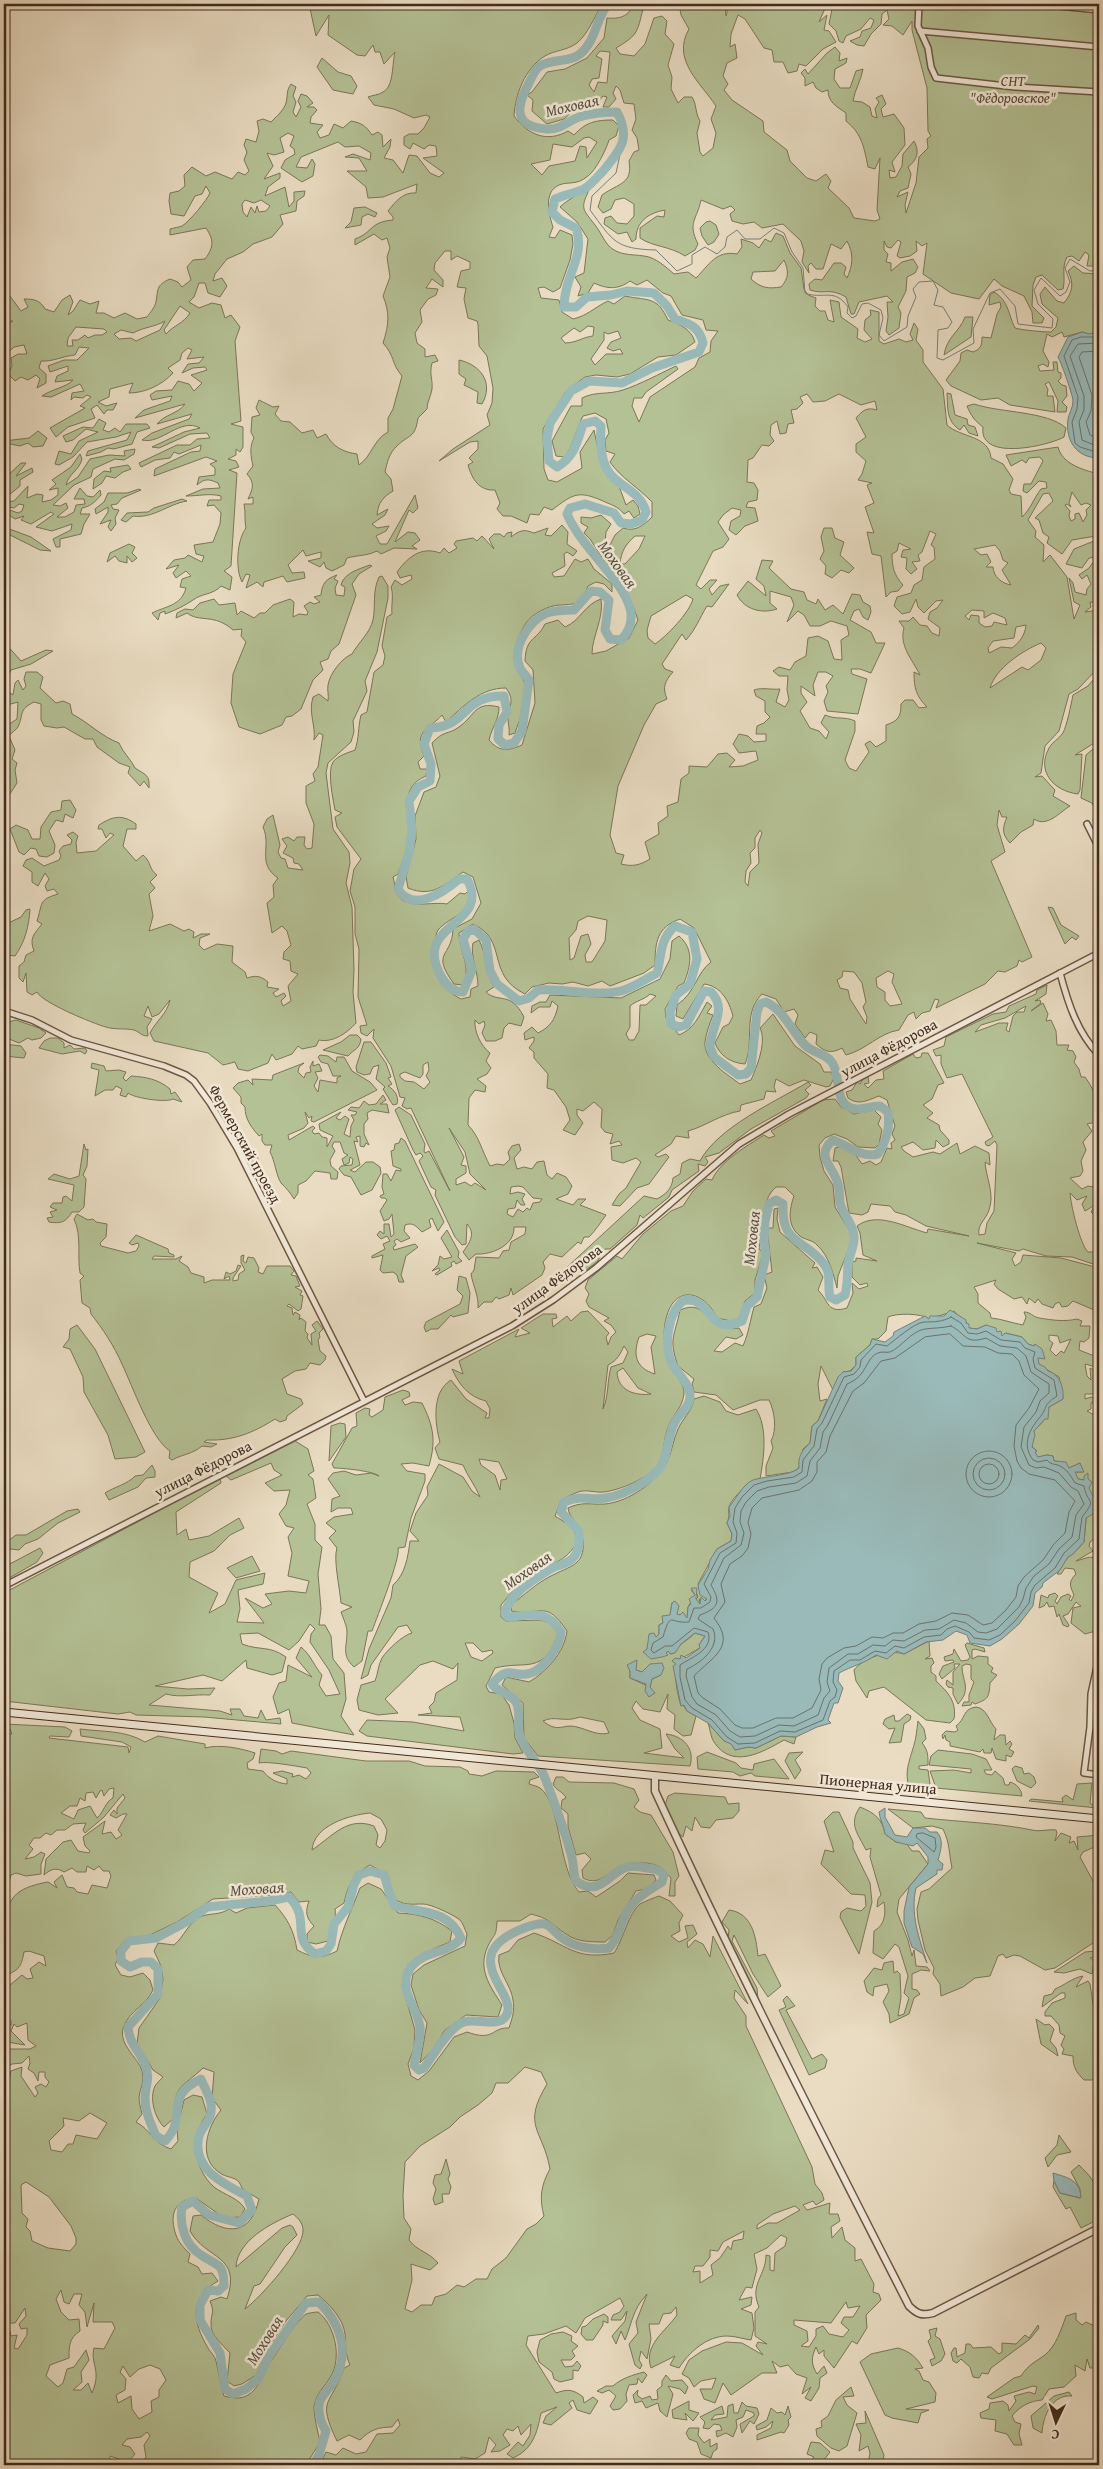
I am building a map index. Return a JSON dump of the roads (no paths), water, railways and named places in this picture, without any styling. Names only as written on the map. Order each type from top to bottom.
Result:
[{"type":"main road","name":"Пионерная улица","points":[[4,1712],[655,1777],[1099,1818]]},
{"type":"street","points":[[919,4],[918,26],[928,48],[933,72],[936,78],[940,80],[1099,92]]},
{"type":"street","points":[[1038,4],[1099,10]]},
{"type":"street","points":[[920,30],[1099,47]]},
{"type":"street","points":[[1087,824],[1099,848]]},
{"type":"street","name":"улица Фёдорова","points":[[4,1586],[512,1326],[553,1300],[596,1268],[739,1144],[789,1114],[1099,953]]},
{"type":"street","points":[[1060,973],[1068,1003],[1080,1030],[1099,1055]]},
{"type":"street","name":"Фермерский проезд","points":[[4,1011],[32,1020],[71,1040],[164,1066],[186,1075],[194,1082],[210,1103],[236,1148],[364,1401]]},
{"type":"street","points":[[1099,1657],[1091,1694],[1090,1727],[1084,1773],[1099,1775]]},
{"type":"street","points":[[655,1777],[655,1791],[798,2089],[909,2306],[914,2311],[926,2315],[962,2299],[1099,2228]]},
{"type":"water","points":[[1082,332],[1089,334],[1099,332],[1099,458],[1084,455],[1074,447],[1068,434],[1068,419],[1073,401],[1058,357],[1068,337]]},
{"type":"water","points":[[950,1310],[966,1320],[969,1328],[977,1329],[986,1325],[996,1328],[997,1332],[1001,1331],[1002,1336],[1005,1333],[1022,1337],[1028,1344],[1034,1346],[1035,1344],[1042,1349],[1045,1359],[1038,1358],[1039,1364],[1056,1375],[1062,1386],[1063,1399],[1049,1407],[1048,1419],[1045,1419],[1034,1431],[1032,1447],[1037,1451],[1035,1452],[1038,1457],[1053,1456],[1054,1461],[1066,1462],[1069,1468],[1080,1463],[1084,1472],[1075,1472],[1078,1479],[1084,1480],[1084,1476],[1088,1473],[1088,1479],[1092,1482],[1089,1488],[1096,1502],[1093,1514],[1086,1518],[1084,1542],[1068,1557],[1060,1570],[1043,1583],[1042,1587],[1035,1593],[1033,1606],[1019,1624],[1002,1639],[990,1646],[970,1643],[967,1635],[956,1631],[943,1640],[926,1642],[904,1654],[897,1651],[887,1659],[876,1655],[839,1673],[838,1681],[843,1688],[838,1703],[834,1703],[828,1720],[831,1723],[796,1737],[781,1736],[756,1748],[748,1747],[735,1750],[708,1723],[687,1711],[684,1705],[681,1706],[673,1666],[676,1664],[672,1661],[675,1658],[680,1659],[681,1655],[686,1658],[700,1648],[699,1645],[705,1636],[695,1633],[681,1644],[675,1653],[670,1654],[668,1651],[666,1653],[668,1655],[651,1659],[643,1652],[647,1649],[649,1634],[654,1633],[656,1637],[659,1634],[659,1625],[663,1623],[662,1616],[670,1615],[672,1603],[675,1601],[679,1606],[677,1614],[680,1615],[683,1612],[687,1618],[688,1607],[691,1604],[689,1599],[695,1595],[691,1588],[697,1588],[696,1599],[700,1604],[701,1597],[705,1601],[707,1599],[700,1595],[698,1585],[717,1549],[731,1541],[732,1534],[727,1523],[730,1516],[729,1507],[749,1482],[790,1473],[799,1468],[801,1454],[810,1443],[812,1426],[818,1421],[838,1377],[843,1372],[851,1371],[856,1365],[856,1357],[870,1345],[872,1339],[885,1342],[893,1336],[894,1332],[925,1316],[929,1319],[930,1316],[944,1316]]},
{"type":"water","points":[[637,1660],[636,1670],[642,1672],[650,1664],[662,1663],[664,1668],[661,1675],[652,1679],[650,1687],[655,1693],[649,1697],[645,1691],[646,1684],[630,1678],[630,1671],[627,1665]]},
{"type":"water","points":[[885,1808],[885,1817],[895,1835],[907,1837],[913,1828],[925,1828],[930,1832],[937,1832],[941,1838],[938,1860],[943,1864],[942,1870],[937,1870],[937,1874],[916,1888],[914,1898],[916,1926],[927,1963],[923,1954],[912,1947],[904,1923],[904,1911],[909,1887],[928,1864],[928,1857],[917,1843],[913,1846],[896,1842],[885,1834],[879,1812]]},
{"type":"water","points":[[1053,2173],[1069,2178],[1076,2183],[1081,2198],[1060,2193],[1054,2181]]},
{"type":"waterway","name":"Моховая","points":[[313,2465],[319,2455],[326,2431],[319,2416],[319,2402],[333,2383],[342,2361],[341,2340],[338,2329],[319,2302],[306,2303],[269,2356],[258,2379],[246,2389],[233,2394],[225,2389],[220,2353],[200,2320],[200,2305],[208,2290],[218,2291],[224,2286],[223,2273],[218,2266],[195,2251],[187,2240],[181,2221],[182,2207],[193,2201],[209,2215],[239,2223],[252,2210],[247,2196],[211,2174],[200,2158],[198,2148],[199,2136],[211,2114],[211,2104],[201,2079],[182,2093],[175,2124],[165,2141],[156,2136],[145,2104],[148,2078],[147,2069],[131,2039],[128,2027],[158,1994],[158,1969],[151,1962],[142,1962],[130,1967],[121,1961],[121,1951],[129,1941],[156,1938],[186,1922],[207,1907],[269,1901],[289,1897],[296,1905],[299,1913],[301,1934],[307,1947],[315,1954],[326,1951],[331,1944],[334,1924],[348,1907],[354,1884],[359,1875],[370,1871],[384,1875],[395,1906],[441,1917],[449,1922],[461,1938],[450,1947],[423,1957],[412,1966],[407,1974],[406,1989],[420,2027],[414,2065],[419,2070],[424,2068],[447,2036],[458,2025],[469,2021],[493,2022],[503,2020],[506,2016],[508,2007],[493,1974],[490,1962],[493,1950],[505,1938],[527,1927],[546,1924],[565,1940],[575,1945],[598,1949],[609,1948],[628,1910],[641,1896],[662,1882],[664,1875],[654,1869],[632,1866],[620,1870],[598,1886],[584,1886],[576,1881],[566,1838],[545,1778],[520,1736],[518,1706],[516,1702],[492,1684],[503,1674],[525,1674],[536,1671],[546,1662],[558,1644],[561,1632],[550,1620],[538,1615],[508,1617],[505,1613],[507,1606],[522,1588],[552,1568],[568,1562],[577,1552],[579,1531],[561,1512],[564,1502],[576,1498],[600,1499],[621,1494],[644,1482],[660,1468],[664,1461],[672,1427],[690,1401],[690,1392],[669,1356],[669,1330],[674,1313],[684,1300],[693,1300],[702,1305],[719,1323],[725,1325],[742,1321],[747,1306],[757,1297],[766,1255],[764,1242],[765,1221],[769,1204],[776,1200],[783,1204],[783,1217],[790,1234],[824,1264],[829,1276],[830,1297],[836,1300],[845,1295],[854,1234],[840,1203],[838,1184],[827,1162],[825,1151],[833,1140],[860,1153],[878,1154],[886,1139],[889,1124],[888,1112],[880,1106],[857,1109],[849,1107],[844,1103],[839,1091],[835,1070],[830,1060],[805,1045],[783,1016],[766,1002],[760,1004],[757,1012],[751,1068],[746,1074],[738,1075],[714,1057],[710,1047],[718,1005],[711,992],[704,991],[686,1025],[678,1027],[671,1024],[670,1012],[676,995],[690,984],[697,959],[692,932],[675,926],[664,942],[657,973],[626,990],[611,993],[538,990],[529,998],[519,1001],[497,984],[490,971],[486,940],[474,929],[468,931],[463,939],[472,970],[463,992],[451,988],[442,978],[435,959],[436,945],[442,935],[462,917],[469,907],[472,895],[467,879],[459,879],[438,894],[420,900],[412,900],[404,896],[398,889],[409,853],[412,829],[409,801],[418,787],[430,781],[431,764],[424,744],[430,728],[452,722],[480,700],[504,696],[507,712],[499,725],[498,739],[505,745],[514,743],[522,731],[529,680],[520,668],[518,660],[520,643],[528,628],[547,613],[574,610],[591,591],[600,592],[609,600],[605,630],[610,639],[621,640],[627,633],[630,625],[631,612],[625,597],[610,574],[581,538],[567,514],[570,508],[585,504],[614,513],[621,523],[631,524],[642,520],[646,512],[644,506],[637,496],[609,473],[603,461],[601,426],[595,421],[583,424],[571,454],[557,467],[549,461],[547,438],[550,423],[571,391],[589,381],[622,383],[652,368],[699,352],[703,343],[697,330],[675,319],[667,306],[654,293],[627,291],[611,295],[587,297],[576,307],[564,307],[567,286],[577,257],[578,238],[576,228],[560,220],[552,212],[555,199],[581,190],[595,180],[619,149],[624,136],[623,129],[617,112],[584,116],[552,129],[536,128],[523,121],[520,109],[521,102],[536,69],[550,62],[576,57],[585,49],[608,4]]},
{"type":"waterway","points":[[621,150],[616,173],[592,196],[590,210],[616,241],[632,248],[656,250],[677,271],[692,264],[692,255],[705,247],[717,254],[725,247],[727,237],[737,230],[745,239],[760,239],[774,228],[784,233],[792,252],[803,268],[805,293],[838,297],[848,307],[847,313],[852,318],[856,316],[862,304],[868,303],[881,310],[883,318],[879,335],[884,341],[907,327],[908,316],[916,297],[913,289],[919,282],[933,281],[938,290],[934,305],[943,307],[952,322],[948,328],[938,330],[937,358],[943,360],[974,343],[973,329],[990,293],[1000,289],[1015,306],[1018,324],[1052,328],[1053,319],[1038,304],[1034,290],[1041,278],[1060,296],[1066,292],[1070,282],[1065,268],[1070,259],[1090,271],[1099,270]]},
{"type":"park label","name":"СНТ \"Фёдоровское\"","points":[[1013,90]]}]
